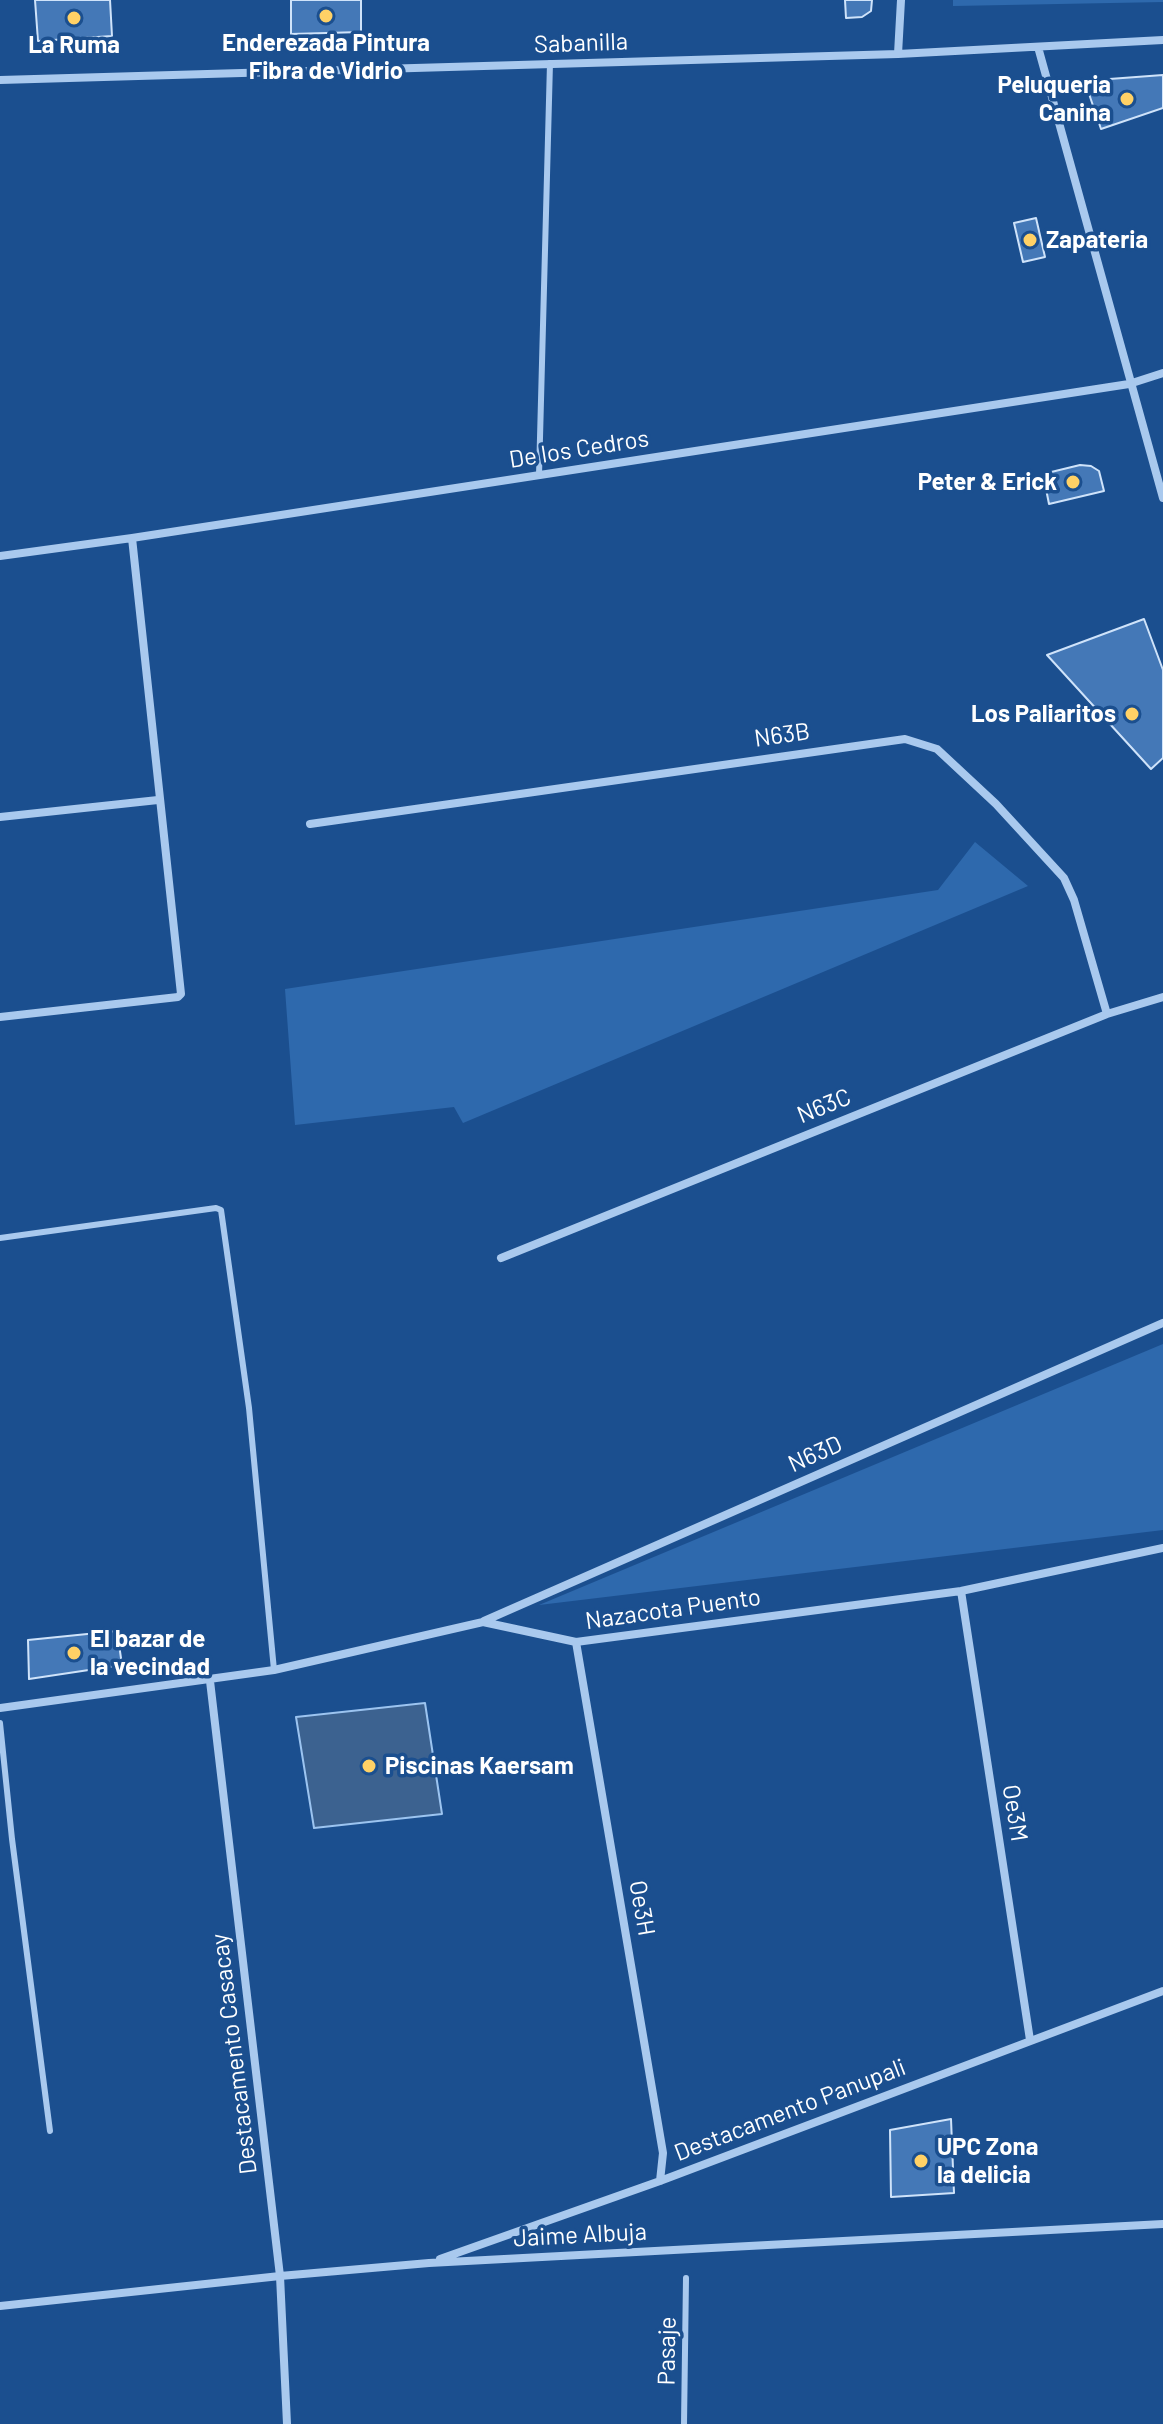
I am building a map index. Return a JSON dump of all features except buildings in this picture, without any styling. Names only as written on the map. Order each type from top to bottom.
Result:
[{"type":"street","points":[[898,54],[901,0]]},
{"type":"street","name":"Sabanilla","points":[[0,80],[898,54],[1163,40]]},
{"type":"street","points":[[1038,47],[1163,498]]},
{"type":"street","name":"De los Cedros","points":[[0,556],[1129,384],[1163,373]]},
{"type":"street","points":[[0,1017],[178,997],[181,994],[132,538]]},
{"type":"street","name":"N63B","points":[[310,824],[905,739],[937,749],[996,804],[1064,878],[1074,900],[1107,1014]]},
{"type":"street","points":[[0,817],[158,800]]},
{"type":"street","name":"N63C","points":[[501,1258],[1107,1014],[1163,997]]},
{"type":"street","name":"N63D","points":[[483,1622],[1163,1323]]},
{"type":"street","name":"Nazacota Puento","points":[[0,1708],[274,1670],[483,1622],[576,1642],[961,1591],[1163,1548]]},
{"type":"street","name":"Oe3M","points":[[961,1591],[1030,2040]]},
{"type":"street","name":"Oe3H","points":[[576,1642],[663,2153],[660,2181]]},
{"type":"street","name":"Destacamento Casacay","points":[[210,1681],[280,2276],[287,2424]]},
{"type":"street","name":"Destacamento Panupali","points":[[429,2263],[660,2181],[1163,1991]]},
{"type":"street","name":"Jaime Albuja","points":[[0,2306],[429,2263],[1163,2224]]},
{"type":"lane","points":[[539,475],[550,63]]},
{"type":"lane","points":[[0,1238],[216,1208],[221,1210],[249,1408],[274,1670]]},
{"type":"lane","points":[[0,1723],[50,2131]]},
{"type":"lane","name":"Pasaje","points":[[684,2424],[686,2278]]},
{"type":"shaded area","points":[[953,0],[1163,0],[1163,2],[953,6]]},
{"type":"shaded area","points":[[975,842],[1028,886],[463,1123],[454,1107],[295,1125],[285,989],[938,890]]},
{"type":"shaded area","points":[[1163,1344],[1163,1530],[539,1605]]},
{"type":"shaded area","name":"Piscinas Kaersam","points":[[425,1703],[442,1814],[314,1828],[296,1717]]},
{"type":"place","name":"Enderezada Pintura Fibra de Vidrio","points":[[326,16]]},
{"type":"place","name":"La Ruma","points":[[74,18]]},
{"type":"place","name":"Peluqueria Canina","points":[[1127,99]]},
{"type":"place","name":"Zapateria","points":[[1030,240]]},
{"type":"place","name":"Peter & Erick","points":[[1073,482]]},
{"type":"place","name":"Los Paliaritos","points":[[1132,714]]},
{"type":"place","name":"El bazar de la vecindad","points":[[74,1653]]},
{"type":"place","name":"Piscinas Kaersam","points":[[369,1766]]},
{"type":"place","name":"UPC Zona la delicia","points":[[921,2161]]}]
